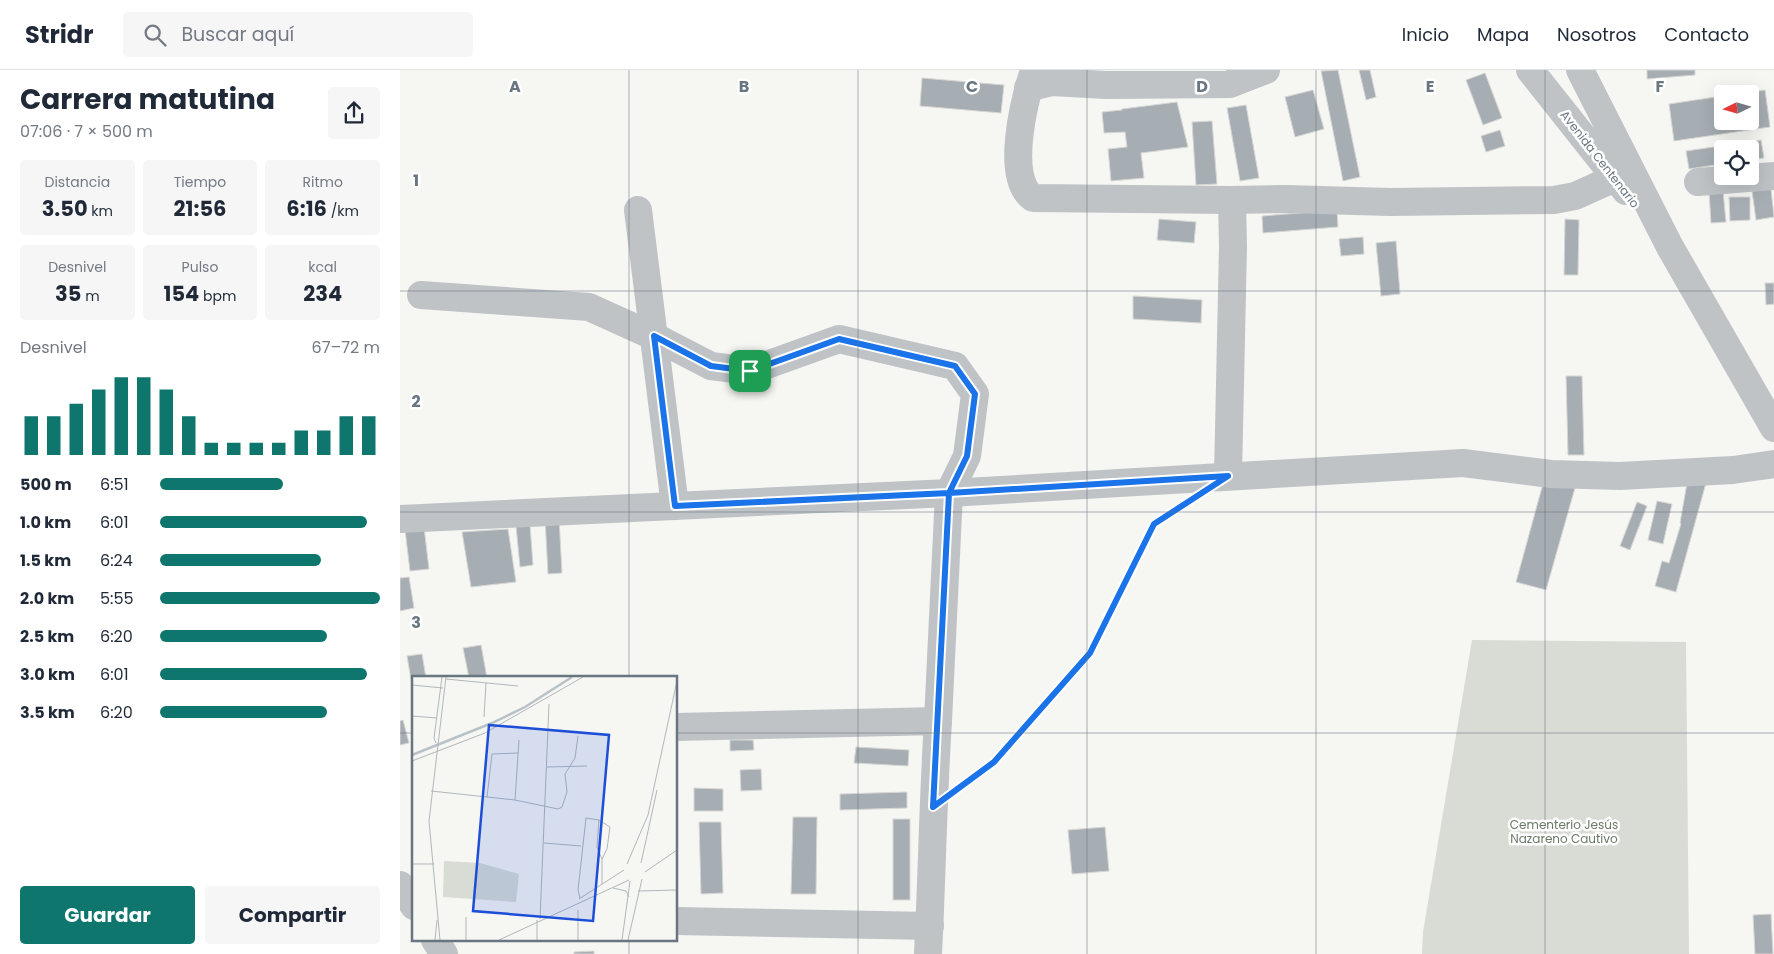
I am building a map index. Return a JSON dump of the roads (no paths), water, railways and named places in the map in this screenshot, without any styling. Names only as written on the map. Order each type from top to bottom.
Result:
[{"type":"street","points":[[1266,70],[1230,84],[1106,85],[1031,79],[1018,145],[1022,184],[1033,198],[1286,199],[1390,202],[1554,200],[1575,196],[1615,178]]},
{"type":"street","name":"Avenida Centenario","points":[[1530,70],[1670,248]]},
{"type":"street","name":"Avenida Centenario","points":[[1580,70],[1670,248],[1774,428]]},
{"type":"street","points":[[1698,182],[1774,176]]},
{"type":"street","points":[[1228,476],[1232,200]]},
{"type":"street","points":[[638,210],[675,506]]},
{"type":"street","points":[[421,295],[589,307],[654,336],[711,366],[750,371],[839,339],[955,366],[975,394],[967,456],[949,493],[933,807],[928,954]]},
{"type":"street","points":[[400,519],[949,493],[1463,463],[1551,474],[1620,476],[1733,470],[1774,464]]},
{"type":"street","points":[[678,727],[938,721]]},
{"type":"street","points":[[400,885],[412,903]]},
{"type":"street","points":[[678,921],[930,926]]},
{"type":"street","points":[[436,942],[444,954]]},
{"type":"park label","name":"Cementerio Jesús Nazareno Cautivo","points":[[1564,831]]}]
